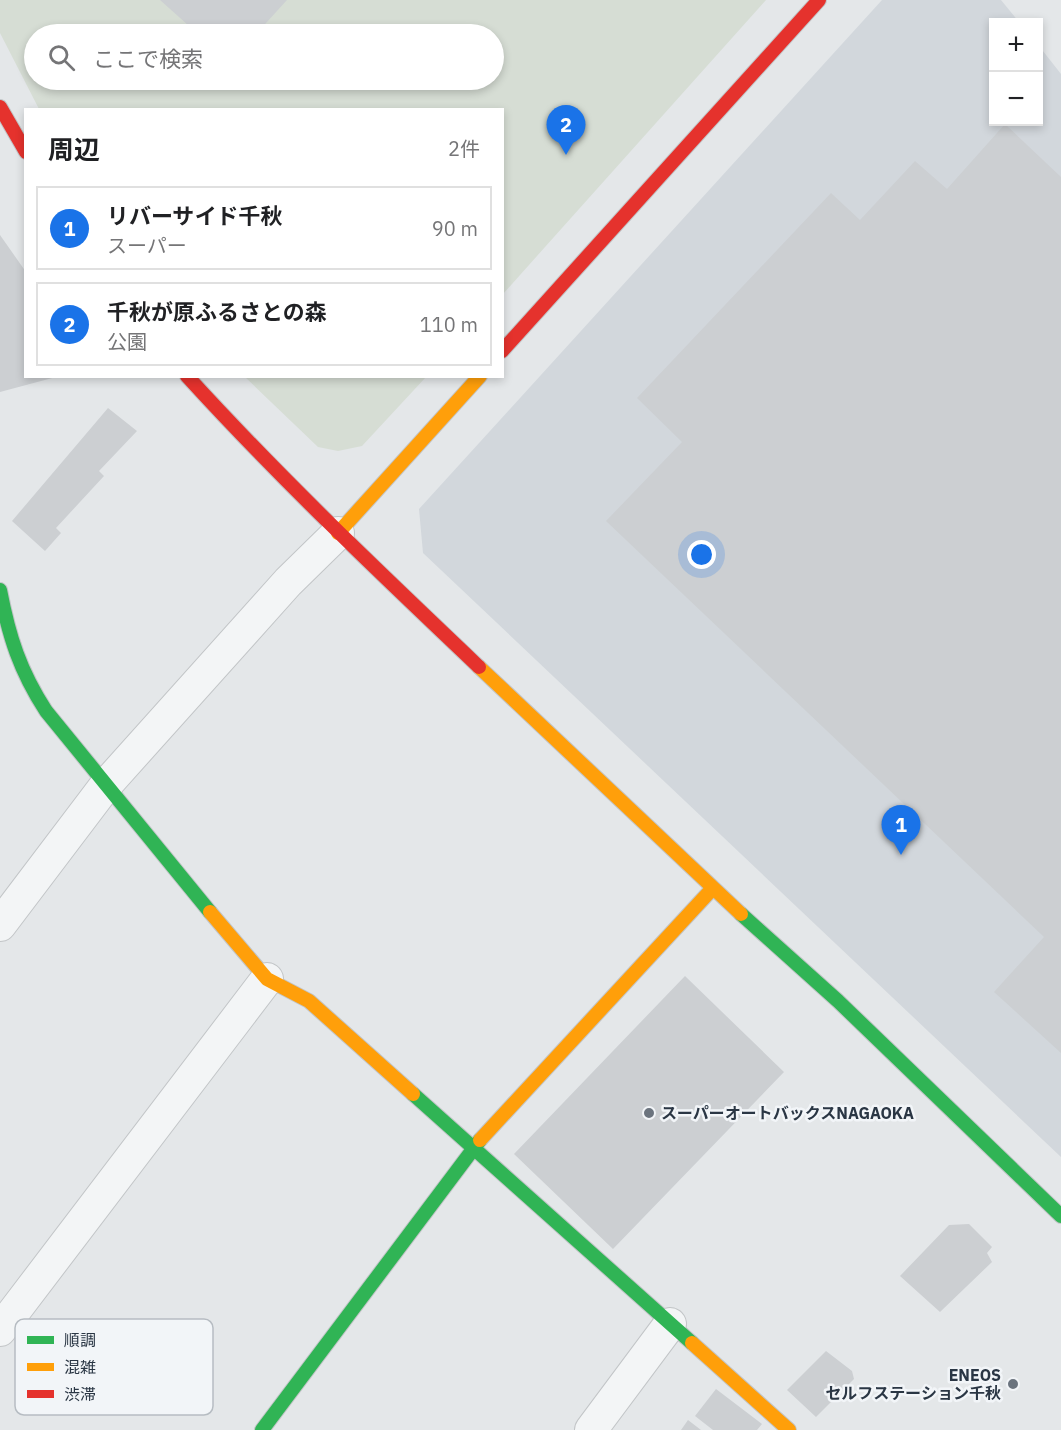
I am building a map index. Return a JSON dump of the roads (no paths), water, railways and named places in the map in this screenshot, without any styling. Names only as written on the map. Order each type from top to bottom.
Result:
[{"type":"street","points":[[504,349],[819,0]]},
{"type":"street","points":[[0,107],[24,149]]},
{"type":"street","points":[[189,378],[245,440],[338,533],[713,888],[838,1000],[1061,1216]]},
{"type":"street","points":[[0,925],[105,785],[288,582],[338,533],[478,378]]},
{"type":"street","points":[[0,590],[9,636],[27,681],[46,711],[267,979],[309,1000],[472,1149],[789,1430]]},
{"type":"street","points":[[262,1430],[472,1149],[713,888]]},
{"type":"street","points":[[0,1330],[267,979]]},
{"type":"street","points":[[591,1430],[670,1323]]},
{"type":"place","name":"千秋が原ふるさとの森","points":[[566,155]]},
{"type":"place","name":"リバーサイド千秋","points":[[901,855]]},
{"type":"place","name":"スーパーオートバックスNAGAOKA","points":[[649,1113]]},
{"type":"place","name":"ENEOS セルフステーション千秋","points":[[1013,1384]]}]
